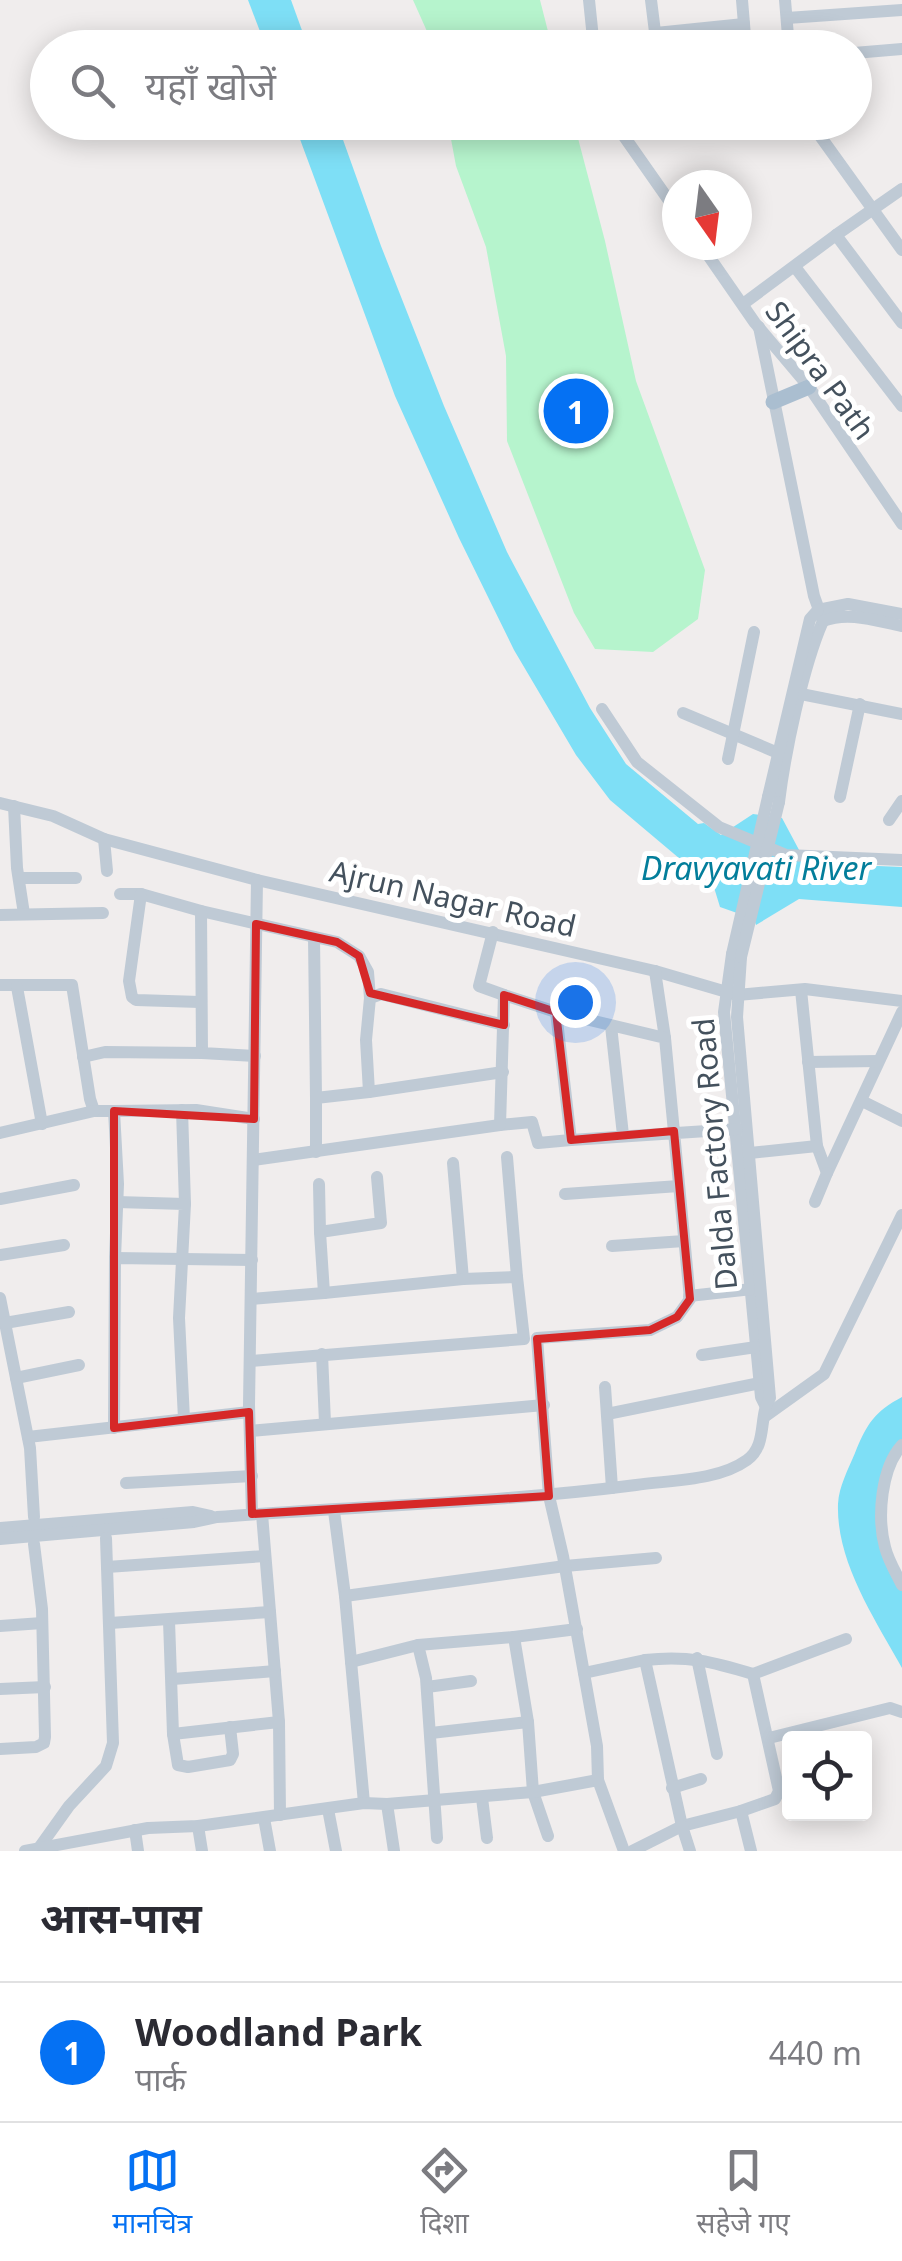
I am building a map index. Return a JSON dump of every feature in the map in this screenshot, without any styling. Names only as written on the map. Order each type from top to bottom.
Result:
[{"type":"main road","points":[[773,402],[809,387]]},
{"type":"street","points":[[588,0],[592,30]]},
{"type":"street","points":[[651,0],[655,30]]},
{"type":"street","points":[[742,0],[744,30]]},
{"type":"street","points":[[785,0],[788,30]]},
{"type":"street","points":[[826,0],[828,18]]},
{"type":"street","points":[[787,18],[828,18],[857,7],[894,7]]},
{"type":"street","points":[[711,30],[744,24]]},
{"type":"street","points":[[872,52],[902,48]]},
{"type":"street","points":[[627,140],[662,191]]},
{"type":"street","points":[[823,140],[874,211],[898,235],[902,250]]},
{"type":"street","points":[[742,304],[902,189]]},
{"type":"street","points":[[836,236],[902,323]]},
{"type":"street","name":"Shipra Path","points":[[711,260],[758,328],[809,387],[902,524]]},
{"type":"street","points":[[795,268],[902,406]]},
{"type":"street","points":[[758,328],[820,616]]},
{"type":"street","points":[[820,616],[848,604],[902,614]]},
{"type":"street","points":[[820,616],[858,616],[902,626]]},
{"type":"street","name":"Dalda Factory Road","points":[[0,1539],[193,1517],[549,1496],[732,1468],[753,1455],[761,1437],[764,1411],[724,1012],[820,616],[810,619],[778,752],[774,799]]},
{"type":"street","points":[[728,759],[754,632]]},
{"type":"street","points":[[801,694],[902,714]]},
{"type":"street","points":[[840,797],[860,704]]},
{"type":"street","points":[[602,709],[637,762],[718,827],[786,855],[902,860]]},
{"type":"street","points":[[683,714],[778,752]]},
{"type":"street","points":[[889,820],[902,800]]},
{"type":"street","points":[[7,804],[24,914]]},
{"type":"street","name":"Ajrun Nagar Road","points":[[7,804],[53,816],[104,839],[257,880],[493,932],[731,993],[801,990],[902,1002]]},
{"type":"street","points":[[104,839],[107,871]]},
{"type":"street","points":[[18,878],[76,878]]},
{"type":"street","points":[[257,880],[250,1431],[275,1670],[280,1815]]},
{"type":"street","points":[[120,894],[141,894],[337,942],[358,956],[368,972],[370,998],[366,1040],[368,1092]]},
{"type":"street","points":[[141,894],[129,980],[132,997],[200,1002]]},
{"type":"street","points":[[201,911],[202,1053]]},
{"type":"street","points":[[0,916],[103,914]]},
{"type":"street","points":[[493,932],[480,986],[556,1012],[665,1038]]},
{"type":"street","points":[[314,937],[316,1152]]},
{"type":"street","points":[[250,1361],[650,1330],[678,1317],[689,1296],[656,971]]},
{"type":"street","points":[[0,985],[72,985],[94,1111]]},
{"type":"street","points":[[17,987],[42,1124]]},
{"type":"street","points":[[801,990],[817,1146],[827,1173]]},
{"type":"street","name":"Dalda Factory Road","points":[[731,993],[750,1152],[770,1398],[764,1411]]},
{"type":"street","points":[[370,998],[381,994],[398,996],[504,1026]]},
{"type":"street","points":[[500,1124],[504,995]]},
{"type":"street","points":[[556,1012],[571,1140]]},
{"type":"street","points":[[815,1202],[902,1012]]},
{"type":"street","points":[[612,1026],[623,1135]]},
{"type":"street","points":[[83,1058],[104,1052],[255,1056]]},
{"type":"street","points":[[808,1062],[878,1061]]},
{"type":"street","points":[[316,1098],[503,1072]]},
{"type":"street","points":[[862,1101],[902,1120]]},
{"type":"street","points":[[0,1133],[94,1111],[182,1110],[254,1119]]},
{"type":"street","points":[[182,1110],[184,1204],[179,1318],[184,1418]]},
{"type":"street","points":[[114,1111],[118,1202],[114,1428]]},
{"type":"street","points":[[253,1160],[500,1124],[532,1122],[538,1144],[737,1129]]},
{"type":"street","points":[[750,1152],[817,1146]]},
{"type":"street","points":[[508,1156],[518,1277],[544,1405],[549,1496],[577,1629],[597,1746],[598,1780],[628,1851],[682,1826],[741,1812],[779,1795],[753,1674]]},
{"type":"street","points":[[453,1164],[463,1279]]},
{"type":"street","points":[[320,1232],[381,1224],[377,1177]]},
{"type":"street","points":[[320,1184],[324,1293]]},
{"type":"street","points":[[0,1199],[74,1185]]},
{"type":"street","points":[[566,1194],[679,1186]]},
{"type":"street","points":[[118,1202],[184,1204]]},
{"type":"street","points":[[764,1411],[824,1374],[902,1216]]},
{"type":"street","points":[[612,1246],[684,1241]]},
{"type":"street","points":[[0,1256],[64,1245]]},
{"type":"street","points":[[115,1258],[252,1260]]},
{"type":"street","points":[[252,1300],[518,1277]]},
{"type":"street","points":[[689,1296],[752,1289]]},
{"type":"street","points":[[1,1305],[28,1437],[34,1517]]},
{"type":"street","points":[[5,1323],[69,1312]]},
{"type":"street","points":[[702,1355],[756,1347]]},
{"type":"street","points":[[322,1354],[325,1423]]},
{"type":"street","points":[[16,1378],[79,1365]]},
{"type":"street","points":[[607,1414],[760,1383]]},
{"type":"street","points":[[605,1387],[612,1488]]},
{"type":"street","points":[[250,1431],[544,1405]]},
{"type":"street","points":[[28,1437],[250,1412]]},
{"type":"street","points":[[902,1445],[894,1454],[880,1510],[885,1548],[902,1584]]},
{"type":"street","points":[[126,1484],[252,1476]]},
{"type":"street","points":[[0,1520],[170,1508],[193,1517]]},
{"type":"street","points":[[334,1511],[364,1803]]},
{"type":"street","name":"Dalda Factory Road","points":[[0,1528],[111,1529]]},
{"type":"street","points":[[0,1547],[111,1529],[107,1566],[112,1744],[106,1766],[32,1850]]},
{"type":"street","points":[[0,1749],[44,1743],[42,1623],[34,1544]]},
{"type":"street","points":[[107,1566],[265,1556]]},
{"type":"street","points":[[345,1596],[565,1566],[656,1558]]},
{"type":"street","points":[[110,1623],[270,1612]]},
{"type":"street","points":[[169,1621],[176,1762],[188,1767],[232,1759],[230,1728]]},
{"type":"street","points":[[0,1626],[42,1623]]},
{"type":"street","points":[[351,1662],[418,1645],[577,1629]]},
{"type":"street","points":[[514,1637],[528,1722],[533,1792],[548,1836]]},
{"type":"street","points":[[584,1673],[676,1656],[753,1674],[846,1639]]},
{"type":"street","points":[[418,1645],[427,1687],[437,1838]]},
{"type":"street","points":[[696,1658],[717,1754]]},
{"type":"street","points":[[646,1660],[672,1788],[690,1851]]},
{"type":"street","points":[[173,1680],[275,1670]]},
{"type":"street","points":[[427,1687],[471,1681]]},
{"type":"street","points":[[0,1689],[45,1686]]},
{"type":"street","points":[[829,1731],[890,1708],[902,1712]]},
{"type":"street","points":[[173,1734],[279,1722]]},
{"type":"street","points":[[430,1733],[528,1722]]},
{"type":"street","points":[[768,1738],[782,1737]]},
{"type":"street","points":[[32,1850],[73,1846],[135,1830],[198,1826],[364,1803],[482,1798],[598,1780]]},
{"type":"street","points":[[672,1788],[700,1780]]},
{"type":"street","points":[[482,1798],[487,1838]]},
{"type":"street","points":[[387,1804],[394,1851]]},
{"type":"street","points":[[328,1809],[336,1851]]},
{"type":"street","points":[[741,1812],[751,1851]]},
{"type":"street","points":[[264,1818],[270,1851]]},
{"type":"street","points":[[198,1826],[202,1851]]},
{"type":"street","points":[[135,1830],[138,1851]]},
{"type":"highlighted area","points":[[256,924],[337,942],[359,956],[370,993],[504,1025],[504,995],[556,1012],[571,1140],[674,1131],[690,1299],[677,1317],[650,1330],[537,1339],[549,1496],[252,1514],[249,1412],[114,1428],[114,1111],[254,1119]]},
{"type":"green space","points":[[413,0],[540,0],[548,30],[426,30]]},
{"type":"green space","points":[[451,140],[578,140],[636,381],[705,570],[698,619],[653,652],[595,649],[574,613],[507,441],[506,356],[486,247],[456,166]]},
{"type":"water","points":[[248,0],[291,0],[302,30],[259,30]]},
{"type":"water","name":"Dravyavati River","points":[[300,140],[343,140],[444,406],[507,552],[590,708],[626,764],[698,824],[704,823],[721,835],[753,814],[782,818],[806,863],[902,867],[902,907],[799,899],[756,925],[754,919],[720,907],[709,871],[686,864],[610,800],[576,755],[514,650],[395,396]]},
{"type":"water","points":[[902,1397],[902,1449],[880,1501],[886,1550],[902,1584],[902,1668],[850,1568],[839,1526],[838,1504],[844,1478],[868,1427],[878,1413]]},
{"type":"place","name":"Woodland Park","points":[[576,411]]}]
